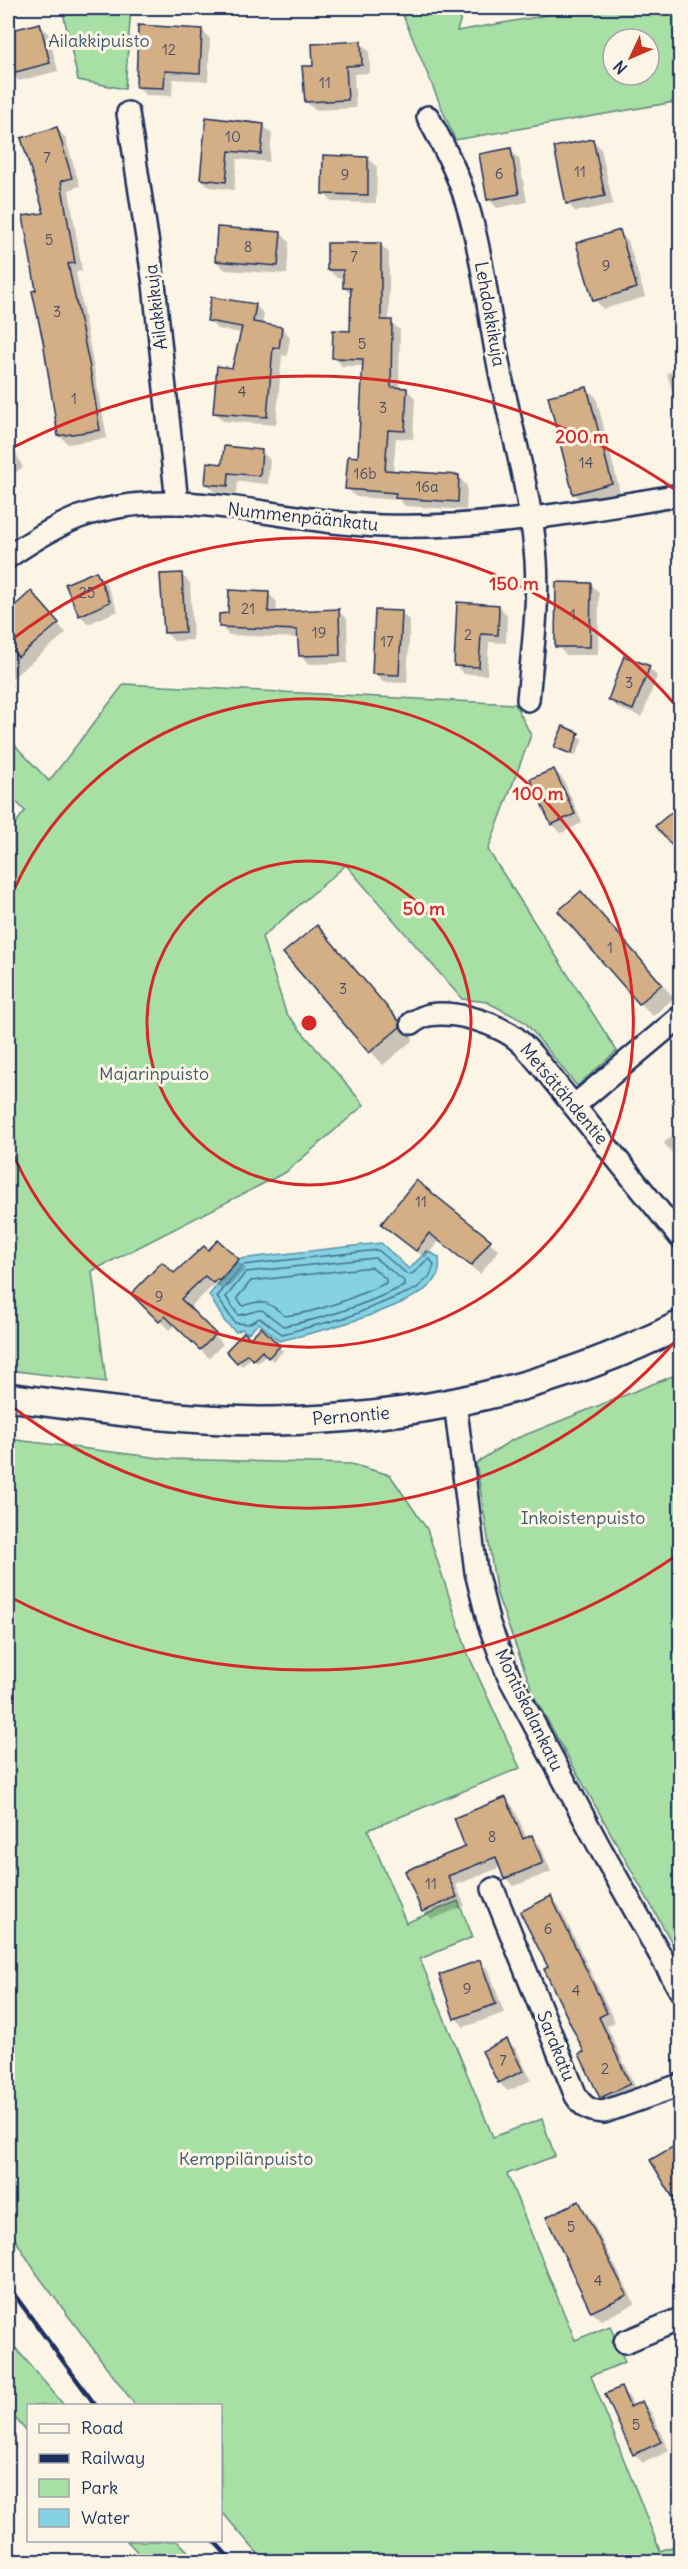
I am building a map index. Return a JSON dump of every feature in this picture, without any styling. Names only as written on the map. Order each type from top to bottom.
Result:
[{"type":"street","name":"Ailakkikuja","points":[[129,113],[154,284],[177,503]]},
{"type":"street","name":"Lehdokkikuja","points":[[428,117],[450,156],[467,202],[477,242],[495,349],[530,519],[536,560],[536,595],[528,700]]},
{"type":"street","name":"Nummenpäänkatu","points":[[8,557],[37,537],[80,517],[129,506],[177,503],[253,510],[322,522],[382,526],[450,526],[530,519],[681,495]]},
{"type":"street","name":"Metsätähdentie","points":[[412,1023],[429,1015],[459,1016],[484,1022],[507,1032],[525,1046],[681,1237]]},
{"type":"street","points":[[575,1106],[681,1017]]},
{"type":"street","name":"Pernontie","points":[[8,1397],[112,1412],[268,1421],[378,1415],[455,1402],[557,1377],[612,1357],[681,1325]]},
{"type":"street","name":"Montiskalankatu","points":[[455,1402],[476,1572],[489,1624],[500,1654],[513,1684],[594,1838],[681,1990]]},
{"type":"street","name":"Sarakatu","points":[[493,1889],[576,2096],[583,2106],[593,2111],[604,2112],[681,2085]]},
{"type":"street","points":[[625,2342],[681,2319]]},
{"type":"green space","name":"Ailakkipuisto","points":[[62,8],[131,8],[125,89],[78,80]]},
{"type":"green space","points":[[331,8],[464,8],[457,31],[588,8],[680,8],[680,101],[455,140],[402,13]]},
{"type":"green space","name":"Majarinpuisto","points":[[124,684],[515,704],[531,735],[488,850],[617,1051],[577,1086],[525,1022],[487,1002],[462,999],[346,865],[262,937],[286,1013],[364,1105],[286,1172],[92,1271],[106,1382],[8,1370],[8,833],[25,811],[8,793],[8,738],[49,781]]},
{"type":"green space","name":"Inkoistenpuisto","points":[[680,1373],[680,1957],[535,1698],[497,1595],[476,1463],[510,1441]]},
{"type":"green space","name":"Kemppilänpuisto","points":[[8,1439],[168,1459],[351,1464],[390,1475],[427,1529],[468,1654],[520,1768],[368,1830],[406,1923],[458,1901],[473,1937],[420,1959],[493,2137],[542,2119],[555,2156],[507,2174],[575,2340],[610,2326],[625,2362],[591,2376],[660,2551],[680,2544],[680,2561],[264,2561],[222,2512],[222,2404],[134,2404],[37,2274],[8,2228]]},
{"type":"green space","points":[[8,2339],[63,2404],[27,2404],[27,2432],[8,2410]]},
{"type":"green space","points":[[128,2542],[179,2542],[197,2561],[146,2561]]},
{"type":"water","points":[[381,1243],[409,1269],[427,1251],[439,1257],[437,1277],[424,1290],[407,1300],[338,1326],[279,1341],[259,1323],[248,1333],[242,1329],[236,1332],[225,1322],[209,1295],[239,1259]]},
{"type":"building","points":[[40,23],[50,63],[8,74],[8,31]]},
{"type":"building","points":[[138,25],[202,29],[200,73],[165,71],[164,88],[136,87]]},
{"type":"building","points":[[361,41],[362,65],[346,66],[348,100],[305,102],[302,66],[313,66],[312,44]]},
{"type":"building","points":[[206,117],[264,124],[261,154],[229,151],[226,182],[200,179]]},
{"type":"building","points":[[57,127],[72,178],[61,181],[75,263],[68,264],[89,363],[100,430],[58,436],[43,341],[32,291],[36,290],[23,216],[44,213],[21,138]]},
{"type":"building","points":[[593,139],[605,196],[566,204],[554,147]]},
{"type":"building","points":[[511,148],[519,194],[487,200],[479,154]]},
{"type":"building","points":[[323,155],[368,157],[368,195],[322,194]]},
{"type":"building","points":[[217,227],[281,232],[278,266],[215,261]]},
{"type":"building","points":[[620,230],[637,288],[593,301],[576,243]]},
{"type":"building","points":[[327,243],[381,243],[381,320],[392,320],[391,387],[407,388],[405,431],[388,430],[385,470],[459,475],[458,502],[395,498],[396,493],[345,489],[348,456],[358,457],[363,359],[332,358],[333,330],[350,331],[351,288],[343,288],[343,270],[327,270]]},
{"type":"building","points":[[211,297],[256,304],[253,322],[282,327],[279,348],[273,347],[267,417],[213,413],[217,366],[232,368],[242,327],[207,321]]},
{"type":"building","points":[[587,387],[612,483],[573,494],[548,396]]},
{"type":"building","points":[[224,446],[262,450],[260,476],[229,473],[228,486],[205,484],[207,462],[222,464]]},
{"type":"building","points":[[96,571],[110,602],[79,616],[65,584]]},
{"type":"building","points":[[182,573],[185,632],[164,633],[160,574]]},
{"type":"building","points":[[556,582],[591,583],[590,647],[555,647]]},
{"type":"building","points":[[229,590],[269,592],[268,612],[339,609],[340,655],[299,656],[297,630],[219,627],[219,614],[228,613]]},
{"type":"building","points":[[31,591],[59,623],[18,657],[8,644],[8,612]]},
{"type":"building","points":[[457,602],[499,605],[498,635],[481,634],[479,667],[454,666]]},
{"type":"building","points":[[375,610],[402,611],[399,675],[372,674]]},
{"type":"building","points":[[624,656],[650,666],[633,710],[608,700]]},
{"type":"building","points":[[563,726],[579,733],[571,754],[554,747]]},
{"type":"building","points":[[554,769],[575,814],[551,825],[530,779]]},
{"type":"building","points":[[673,811],[681,819],[681,856],[655,826]]},
{"type":"building","points":[[581,891],[662,984],[639,1004],[558,911]]},
{"type":"building","points":[[317,925],[400,1022],[400,1027],[369,1053],[283,953]]},
{"type":"building","points":[[416,1180],[491,1240],[471,1266],[429,1233],[416,1251],[381,1224]]},
{"type":"building","points":[[218,1240],[239,1259],[219,1281],[217,1279],[213,1283],[205,1276],[181,1299],[216,1334],[200,1350],[165,1316],[159,1322],[131,1294],[162,1262],[174,1273],[204,1246],[208,1250]]},
{"type":"building","points":[[261,1327],[280,1346],[268,1358],[262,1351],[253,1360],[247,1354],[237,1363],[226,1351],[244,1332],[250,1338]]},
{"type":"building","points":[[506,1797],[523,1839],[532,1835],[543,1863],[504,1879],[496,1857],[448,1876],[457,1897],[422,1912],[405,1871],[465,1847],[454,1818]]},
{"type":"building","points":[[551,1896],[607,2013],[599,2017],[630,2084],[600,2098],[579,2054],[584,2052],[544,1969],[548,1967],[520,1912]]},
{"type":"building","points":[[480,1960],[496,2004],[454,2019],[439,1975]]},
{"type":"building","points":[[507,2039],[523,2071],[498,2083],[482,2051]]},
{"type":"building","points":[[681,2142],[681,2211],[650,2160]]},
{"type":"building","points":[[579,2201],[627,2295],[591,2312],[546,2217]]},
{"type":"building","points":[[621,2387],[630,2407],[642,2401],[661,2442],[633,2455],[605,2394]]},
{"type":"railway","points":[[8,2286],[95,2404]]},
{"type":"railway","points":[[215,2542],[233,2562]]}]
